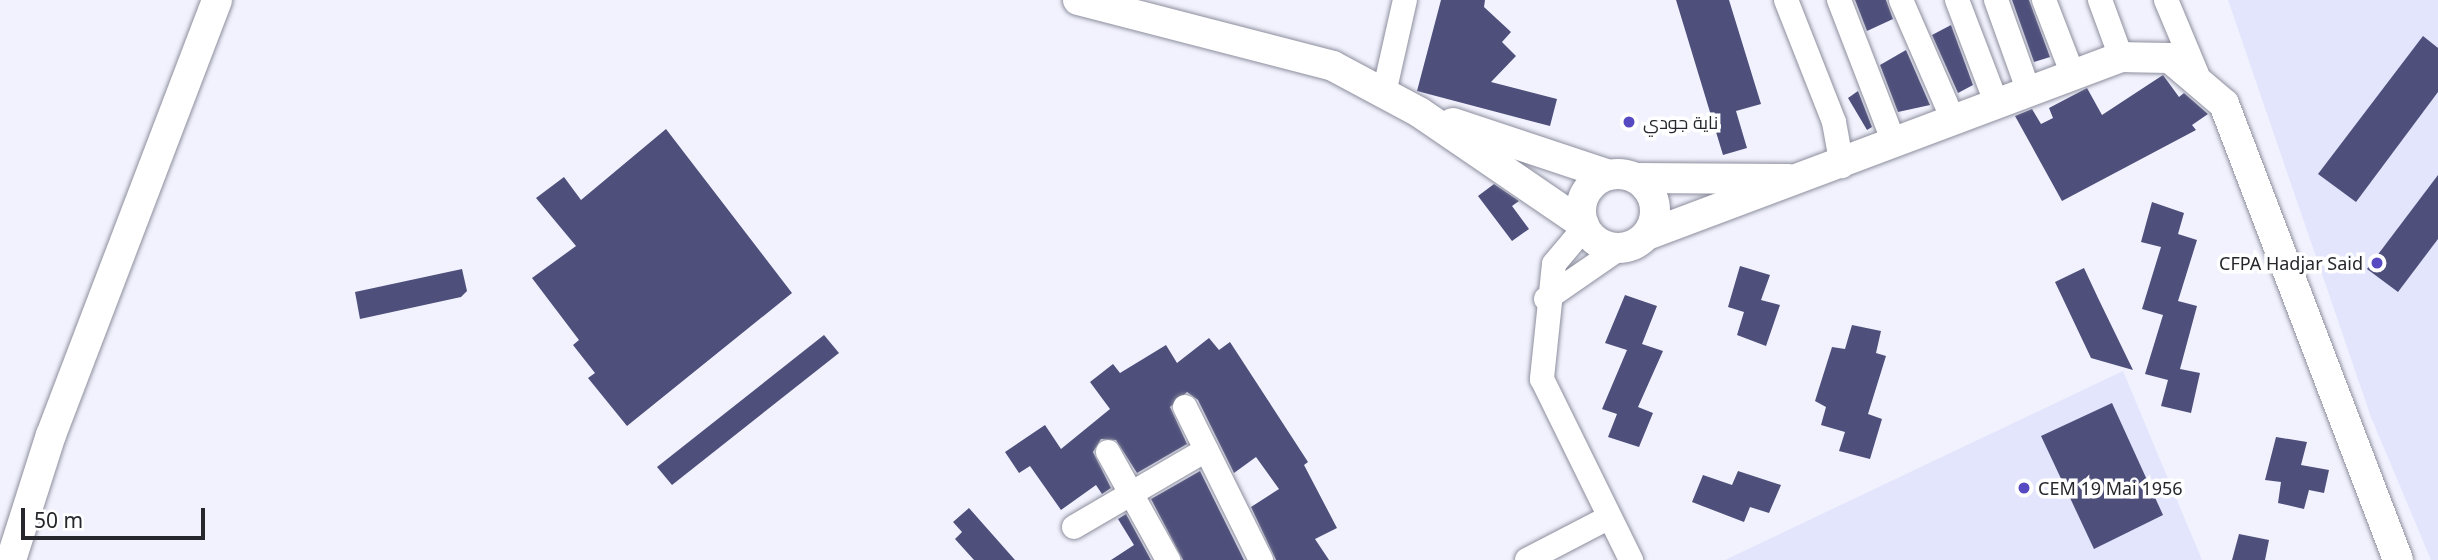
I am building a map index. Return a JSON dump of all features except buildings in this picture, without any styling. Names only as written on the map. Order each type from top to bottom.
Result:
[{"type":"main road","points":[[11,560],[51,435],[217,0]]},
{"type":"main road","points":[[1078,0],[1333,66],[1419,112],[1584,226],[1598,242],[1620,248],[1647,235],[1805,180],[2121,57],[2171,58],[2197,74],[2224,104],[2398,560]]},
{"type":"main road","points":[[1419,112],[1622,176],[1805,180]]},
{"type":"main road","points":[[1584,226],[1589,189],[1622,176]]},
{"type":"main road","points":[[1622,176],[1655,204],[1647,235]]},
{"type":"street","points":[[1384,93],[1405,0]]},
{"type":"street","points":[[1787,0],[1834,122],[1842,166]]},
{"type":"street","points":[[1839,0],[1895,145]]},
{"type":"street","points":[[1901,0],[1954,122]]},
{"type":"street","points":[[1957,0],[1997,105]]},
{"type":"street","points":[[1996,0],[2029,92]]},
{"type":"street","points":[[2044,0],[2073,75]]},
{"type":"street","points":[[2100,0],[2121,57]]},
{"type":"street","points":[[2166,0],[2197,74]]},
{"type":"street","points":[[1584,226],[1554,264],[1546,299],[1542,379],[1632,560]]},
{"type":"street","points":[[1546,299],[1620,248]]},
{"type":"street","points":[[1185,407],[1261,560]]},
{"type":"street","points":[[1074,527],[1206,450]]},
{"type":"street","points":[[1108,452],[1134,492],[1168,560]]},
{"type":"street","points":[[1527,560],[1610,517]]},
{"type":"shaded area","name":"CFPA Hadjar Said","points":[[2228,0],[2438,0],[2438,560],[2431,560],[2371,417]]},
{"type":"shaded area","name":"CEM 19 Mai 1956","points":[[2123,371],[2202,560],[1725,560]]},
{"type":"place","name":"ناية جودي","points":[[1629,122]]},
{"type":"place","name":"CFPA Hadjar Said","points":[[2377,263]]},
{"type":"place","name":"CEM 19 Mai 1956","points":[[2024,488]]}]
